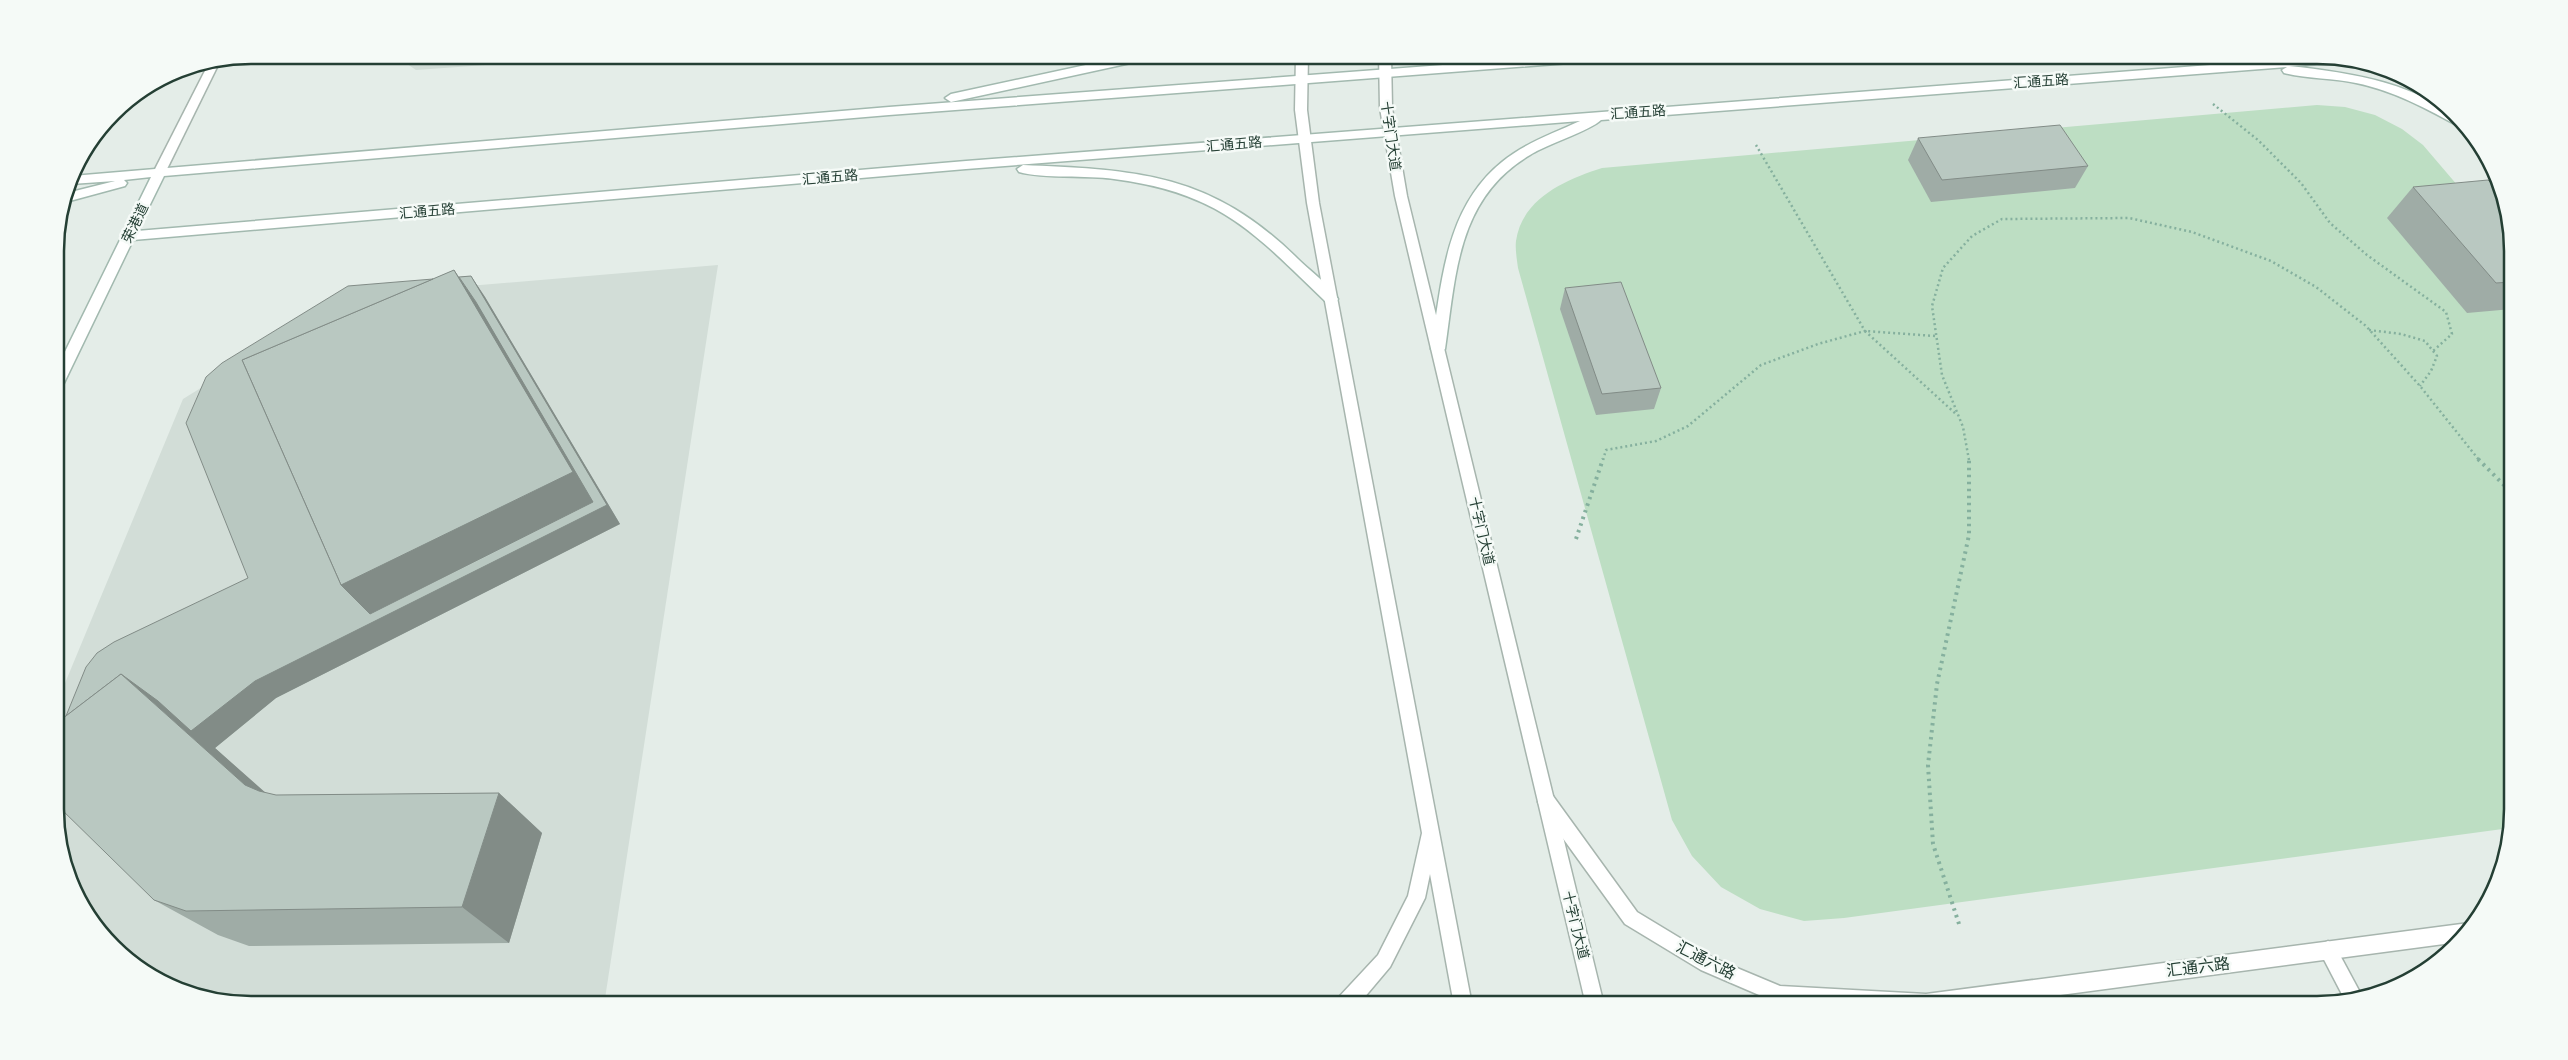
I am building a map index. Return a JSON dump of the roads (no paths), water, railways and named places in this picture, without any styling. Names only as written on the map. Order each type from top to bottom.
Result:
[{"type":"main road","points":[[889,112],[1109,64]]},
{"type":"main road","points":[[1301,64],[1299,81],[1303,138],[1331,299],[1461,996]]},
{"type":"main road","name":"十字门大道","points":[[1384,64],[1383,74],[1389,131],[1401,196],[1593,996]]},
{"type":"main road","points":[[78,179],[1234,84],[1299,81],[1509,64]]},
{"type":"main road","name":"汇通五路","points":[[129,236],[1389,131],[2271,64]]},
{"type":"main road","points":[[2244,66],[2323,73],[2376,83],[2419,99],[2446,115]]},
{"type":"main road","name":"荣港道","points":[[64,368],[212,67]]},
{"type":"main road","points":[[1438,349],[1459,229],[1470,205],[1485,183],[1506,164],[1532,148],[1608,114]]},
{"type":"main road","points":[[966,165],[1123,174],[1158,181],[1191,191],[1226,208],[1249,223],[1331,299]]},
{"type":"main road","points":[[72,196],[159,173]]},
{"type":"main road","name":"汇通六路","points":[[1546,802],[1631,918],[1707,964],[1780,995],[1797,996]]},
{"type":"main road","points":[[1354,996],[1384,961],[1416,898],[1430,831]]},
{"type":"main road","name":"汇通六路","points":[[1973,996],[2458,933]]},
{"type":"main road","points":[[2328,950],[2352,993]]}]
